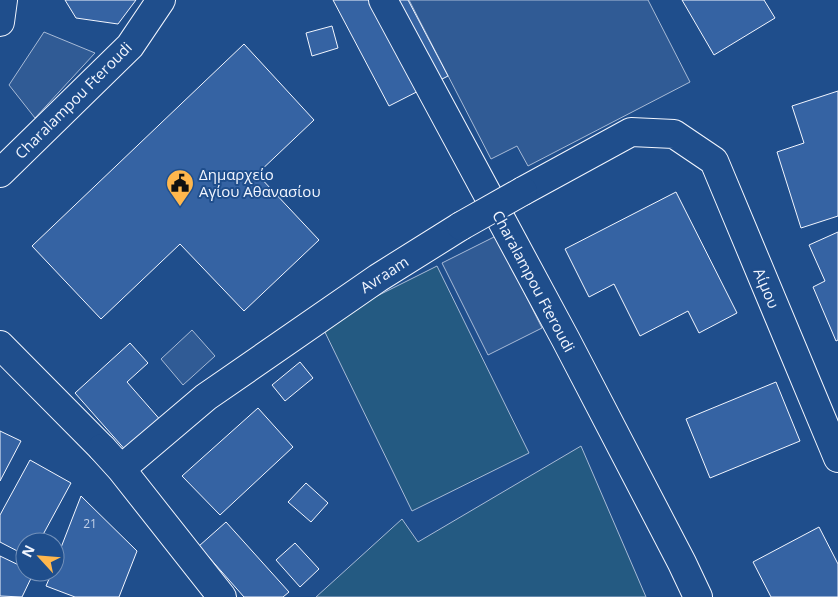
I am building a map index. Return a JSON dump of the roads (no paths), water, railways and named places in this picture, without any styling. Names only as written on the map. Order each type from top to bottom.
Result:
[{"type":"street","points":[[0,22],[3,0]]},
{"type":"street","name":"Charalampou Fteroudi","points":[[0,174],[130,46],[161,0]]},
{"type":"street","name":"Charalampou Fteroudi","points":[[383,0],[561,331],[698,597]]},
{"type":"street","name":"Avraam","points":[[121,469],[206,397],[378,278],[461,226],[631,132],[674,134]]},
{"type":"street","name":"Αίμου","points":[[674,134],[714,161],[838,458]]},
{"type":"street","points":[[0,345],[121,469],[222,597]]},
{"type":"street","name":"Charalampou Fteroudi","points":[[682,563],[689,597]]},
{"type":"place","name":"Δημαρχείο Αγίου Αθανασίου","points":[[180,207]]}]
